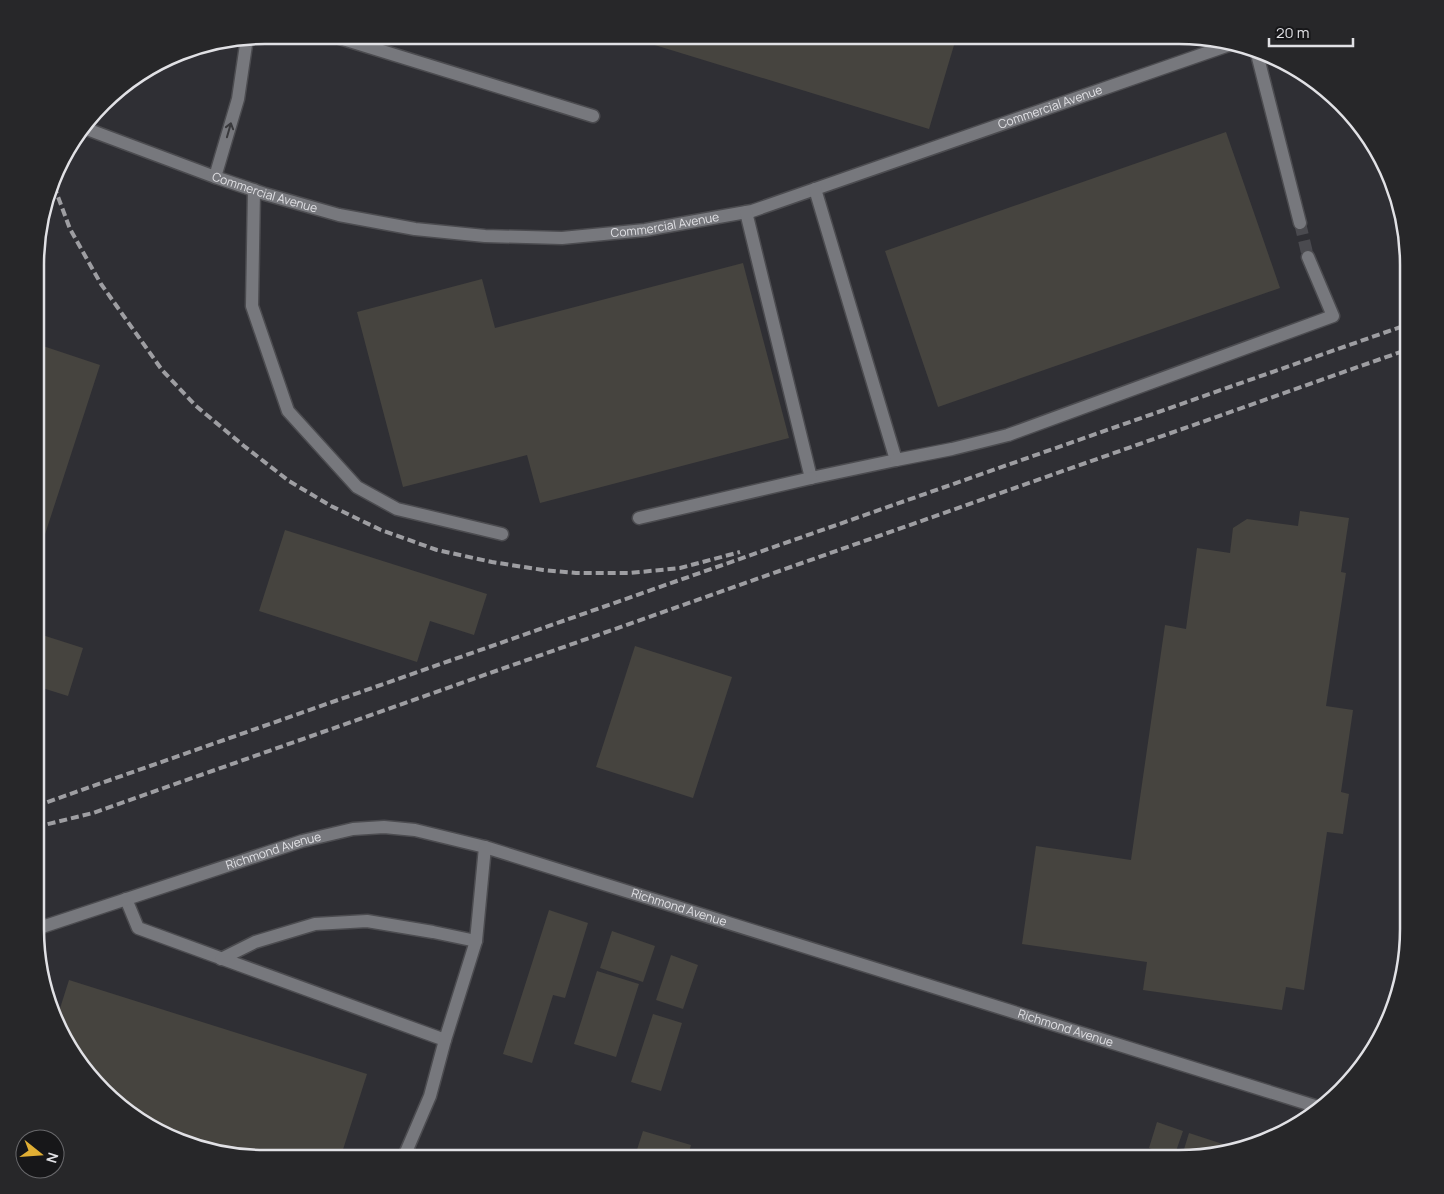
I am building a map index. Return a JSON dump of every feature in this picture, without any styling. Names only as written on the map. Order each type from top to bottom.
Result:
[{"type":"street","points":[[359,44],[593,116]]},
{"type":"street","points":[[216,177],[238,99],[246,45]]},
{"type":"street","name":"Commercial Avenue","points":[[89,130],[254,190],[339,215],[414,229],[485,236],[562,238],[645,230],[746,212],[1221,48]]},
{"type":"street","points":[[1258,58],[1300,223]]},
{"type":"street","points":[[815,189],[896,460]]},
{"type":"street","points":[[254,190],[252,306],[288,411],[357,488],[397,509],[502,534]]},
{"type":"street","points":[[746,212],[811,478]]},
{"type":"street","points":[[639,518],[1008,435],[1333,316],[1308,257]]},
{"type":"street","name":"Richmond Avenue","points":[[44,926],[302,841],[353,829],[384,827],[415,830],[485,847],[1312,1106]]},
{"type":"street","points":[[407,1150],[430,1096],[445,1040],[476,941],[485,847]]},
{"type":"street","points":[[126,899],[138,928],[445,1040]]},
{"type":"street","points":[[221,958],[255,942],[315,924],[367,921],[476,941]]},
{"type":"building","points":[[651,44],[954,44],[929,129]]},
{"type":"building","points":[[1226,132],[1280,288],[938,407],[885,251]]},
{"type":"building","points":[[743,263],[789,438],[540,503],[527,455],[403,487],[357,312],[482,279],[495,328]]},
{"type":"building","points":[[44,346],[100,365],[44,537]]},
{"type":"building","points":[[1300,511],[1349,518],[1341,572],[1346,573],[1326,706],[1353,710],[1341,792],[1349,794],[1343,834],[1327,832],[1304,990],[1286,987],[1282,1010],[1143,990],[1147,962],[1022,944],[1036,846],[1131,860],[1165,625],[1186,629],[1197,548],[1230,553],[1233,528],[1247,519],[1298,526]]},
{"type":"building","points":[[285,530],[487,594],[474,635],[430,621],[417,662],[259,611]]},
{"type":"building","points":[[44,636],[83,648],[68,696],[44,688]]},
{"type":"building","points":[[635,646],[732,677],[693,798],[596,767]]},
{"type":"building","points":[[549,910],[588,923],[565,998],[553,995],[532,1063],[503,1054]]},
{"type":"building","points":[[612,931],[655,946],[643,982],[600,968]]},
{"type":"building","points":[[671,955],[698,965],[683,1009],[656,1000]]},
{"type":"building","points":[[597,971],[639,984],[616,1057],[574,1044]]},
{"type":"building","points":[[69,980],[367,1074],[343,1150],[251,1150],[222,1146],[194,1139],[154,1121],[130,1105],[89,1064],[73,1040],[59,1010]]},
{"type":"building","points":[[653,1014],[682,1023],[661,1091],[631,1082]]},
{"type":"building","points":[[1157,1122],[1183,1131],[1176,1150],[1155,1150],[1149,1148]]},
{"type":"building","points":[[643,1131],[691,1145],[690,1150],[637,1150]]},
{"type":"building","points":[[1189,1133],[1226,1145],[1193,1150],[1184,1150]]},
{"type":"tunnel","points":[[1300,223],[1308,257]]},
{"type":"railway","points":[[56,192],[70,229],[101,284],[162,370],[196,406],[244,446],[289,481],[331,506],[381,530],[437,550],[492,562],[543,570],[576,573],[630,573],[680,568],[740,552]]},
{"type":"railway","points":[[44,803],[1400,327]]},
{"type":"railway","points":[[44,825],[93,813],[1400,352]]}]
